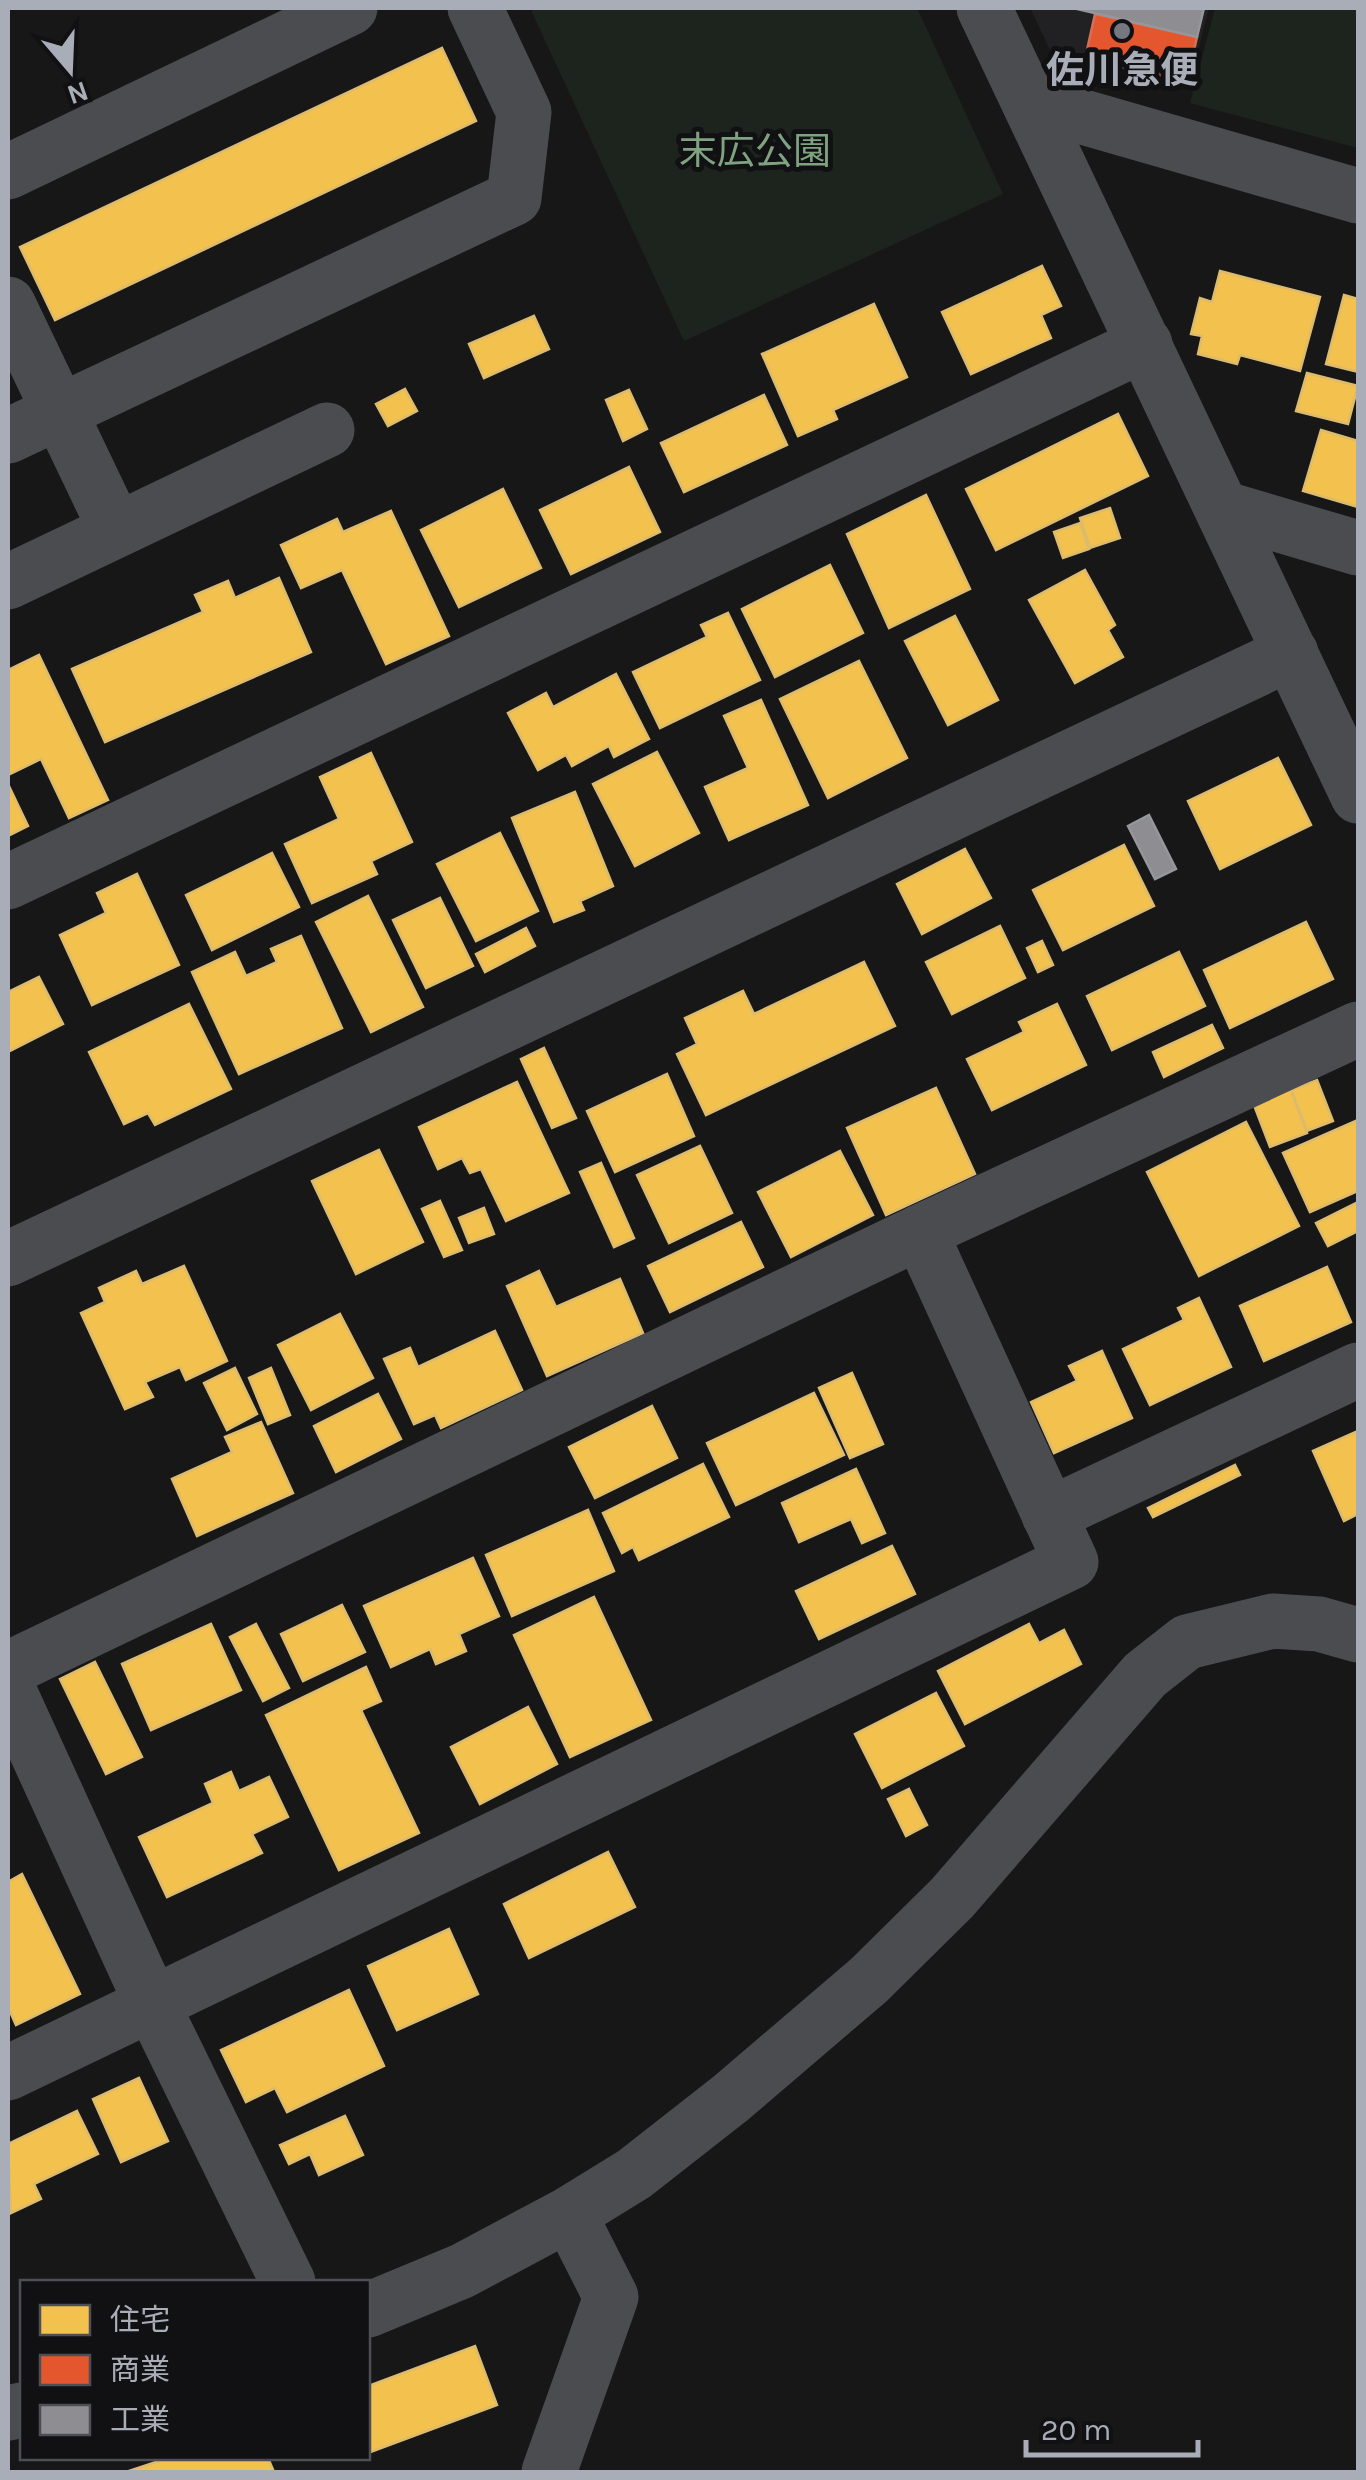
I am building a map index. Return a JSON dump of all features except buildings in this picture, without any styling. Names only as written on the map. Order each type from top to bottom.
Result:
[{"type":"street","points":[[8,172],[350,8]]},
{"type":"street","points":[[8,436],[514,198],[524,112],[475,8]]},
{"type":"street","points":[[984,8],[1358,796]]},
{"type":"street","points":[[1031,102],[1358,196]]},
{"type":"street","points":[[8,304],[116,530]]},
{"type":"street","points":[[8,882],[1145,344]]},
{"type":"street","points":[[8,582],[327,430]]},
{"type":"street","points":[[1225,509],[1358,548]]},
{"type":"street","points":[[8,1260],[1291,653]]},
{"type":"street","points":[[8,1668],[920,1232],[1358,1029]]},
{"type":"street","points":[[8,2072],[1071,1562],[920,1232]]},
{"type":"street","points":[[1049,1515],[1358,1370]]},
{"type":"street","points":[[370,2309],[462,2271],[634,2174],[869,1980],[952,1898],[1145,1674],[1188,1642],[1273,1621],[1319,1624],[1358,1635]]},
{"type":"street","points":[[8,1689],[152,2004],[287,2280]]},
{"type":"street","points":[[549,2472],[611,2297],[569,2214]]},
{"type":"shaded area","name":"佐川急便","points":[[1030,8],[1209,8],[1188,89],[1052,54]]},
{"type":"green space","name":"末広公園","points":[[530,8],[917,8],[1003,194],[684,341]]},
{"type":"green space","points":[[1215,8],[1358,8],[1358,148],[1190,103]]},
{"type":"place","name":"佐川急便","points":[[1122,31]]}]
